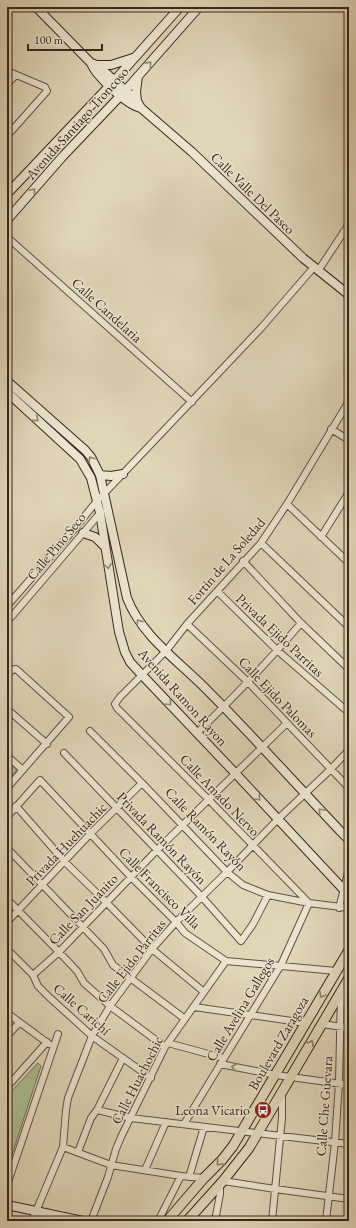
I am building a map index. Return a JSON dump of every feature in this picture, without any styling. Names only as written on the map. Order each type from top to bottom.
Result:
[{"type":"main road","name":"Calle Valle Del Paseo","points":[[36,7],[134,106],[139,105],[192,152],[278,236],[349,295]]},
{"type":"main road","name":"Avenida Santiago Troncoso","points":[[7,194],[112,83],[180,7]]},
{"type":"main road","name":"Avenida Santiago Troncoso","points":[[7,220],[63,156],[121,92],[138,76],[199,7]]},
{"type":"main road","points":[[94,64],[112,65],[136,56]]},
{"type":"main road","points":[[138,76],[136,92],[139,105]]},
{"type":"main road","name":"Avenida Ramon Rayon","points":[[7,381],[85,450],[100,475],[127,598],[130,606],[145,630],[224,707],[349,839]]},
{"type":"main road","name":"Avenida Ramon Rayon","points":[[7,392],[80,458],[91,478],[100,513],[121,639],[130,662],[344,890]]},
{"type":"main road","points":[[100,475],[111,476],[123,474]]},
{"type":"main road","points":[[83,533],[95,537],[105,547]]},
{"type":"main road","points":[[344,890],[349,897]]},
{"type":"main road","name":"Boulevard Zaragoza","points":[[167,1221],[204,1178],[222,1160],[242,1132],[349,950]]},
{"type":"main road","name":"Boulevard Zaragoza","points":[[187,1221],[222,1182],[249,1148],[349,978]]},
{"type":"main road","points":[[7,1206],[83,1221]]},
{"type":"street","points":[[7,71],[46,89],[46,93],[7,136]]},
{"type":"street","points":[[7,84],[16,75]]},
{"type":"street","name":"Calle Pino Seco","points":[[7,606],[75,528],[96,501],[192,402],[316,269],[349,224]]},
{"type":"street","name":"Calle Candelaria","points":[[7,236],[192,402]]},
{"type":"street","name":"Fortin de La Soledad","points":[[116,702],[166,651],[187,624],[260,543],[287,504],[349,401]]},
{"type":"street","points":[[331,429],[349,440]]},
{"type":"street","points":[[321,538],[349,492]]},
{"type":"street","name":"Calle Pino Seco","points":[[7,622],[107,504]]},
{"type":"street","points":[[287,504],[349,563]]},
{"type":"street","points":[[260,543],[349,627]]},
{"type":"street","points":[[243,561],[301,623],[349,669]]},
{"type":"street","name":"Privada Ejido Parritas","points":[[216,591],[278,651],[348,711]]},
{"type":"street","points":[[197,733],[278,651],[301,623]]},
{"type":"street","name":"Calle Ejido Palomas","points":[[187,624],[248,682],[330,770],[349,788]]},
{"type":"street","points":[[7,676],[15,668],[69,717],[7,788]]},
{"type":"street","name":"Calle Amado Nervo","points":[[116,702],[117,708],[309,903]]},
{"type":"street","points":[[7,709],[47,744]]},
{"type":"street","name":"Calle San Juanito","points":[[33,975],[59,952],[130,876],[287,723]]},
{"type":"street","name":"Calle Ramón Rayón","points":[[90,731],[227,872],[243,885],[268,895],[339,908],[349,908]]},
{"type":"street","name":"Calle Ejido Parritas","points":[[32,1221],[63,1147],[68,1098],[92,1036],[110,1006],[152,949],[176,922],[349,750]]},
{"type":"street","name":"Privada Ramón Rayón","points":[[64,753],[202,897],[241,941],[253,924],[268,895]]},
{"type":"street","points":[[7,756],[23,770]]},
{"type":"street","name":"Calle Francisco Villa","points":[[16,806],[40,780],[185,933],[226,960],[336,971]]},
{"type":"street","name":"Privada Huehuachic","points":[[7,922],[91,833],[142,783]]},
{"type":"street","points":[[7,817],[16,806],[65,862],[152,949],[204,992]]},
{"type":"street","points":[[7,848],[104,949],[113,965],[186,1019]]},
{"type":"street","points":[[339,908],[349,869]]},
{"type":"street","points":[[7,899],[76,970],[84,983],[110,1006],[166,1045],[276,1075],[349,1085]]},
{"type":"street","name":"Calle Avelina Gallegos","points":[[184,1124],[281,965],[309,903]]},
{"type":"street","name":"Calle Carichí","points":[[7,949],[33,975],[38,986],[92,1036],[151,1078]]},
{"type":"street","name":"Calle Huachochic","points":[[90,1221],[108,1177],[121,1137],[166,1045],[186,1019],[226,960]]},
{"type":"street","name":"Calle Che Guevara","points":[[326,1221],[336,1142],[341,991]]},
{"type":"street","points":[[194,1007],[306,1023]]},
{"type":"street","points":[[7,1013],[53,1046]]},
{"type":"street","points":[[7,1036],[19,1023]]},
{"type":"street","points":[[322,1024],[349,1028]]},
{"type":"street","points":[[7,1185],[58,1034]]},
{"type":"street","points":[[7,1087],[47,1042]]},
{"type":"street","points":[[78,1152],[92,1118],[123,1058]]},
{"type":"street","points":[[272,1221],[281,1136],[283,1110],[282,1094]]},
{"type":"street","points":[[97,1110],[131,1118],[349,1144]]},
{"type":"street","points":[[145,1170],[166,1122]]},
{"type":"street","points":[[189,1177],[204,1127]]},
{"type":"street","points":[[63,1147],[112,1165],[181,1176],[204,1178]]},
{"type":"street","points":[[158,1221],[181,1176]]},
{"type":"street","points":[[215,1221],[222,1182],[275,1190],[329,1195],[349,1199]]},
{"type":"green space","points":[[7,761],[17,770],[7,781]]},
{"type":"green space","points":[[38,1063],[41,1066],[7,1170],[7,1096]]},
{"type":"place","name":"Leona Vicario","points":[[263,1110]]}]
